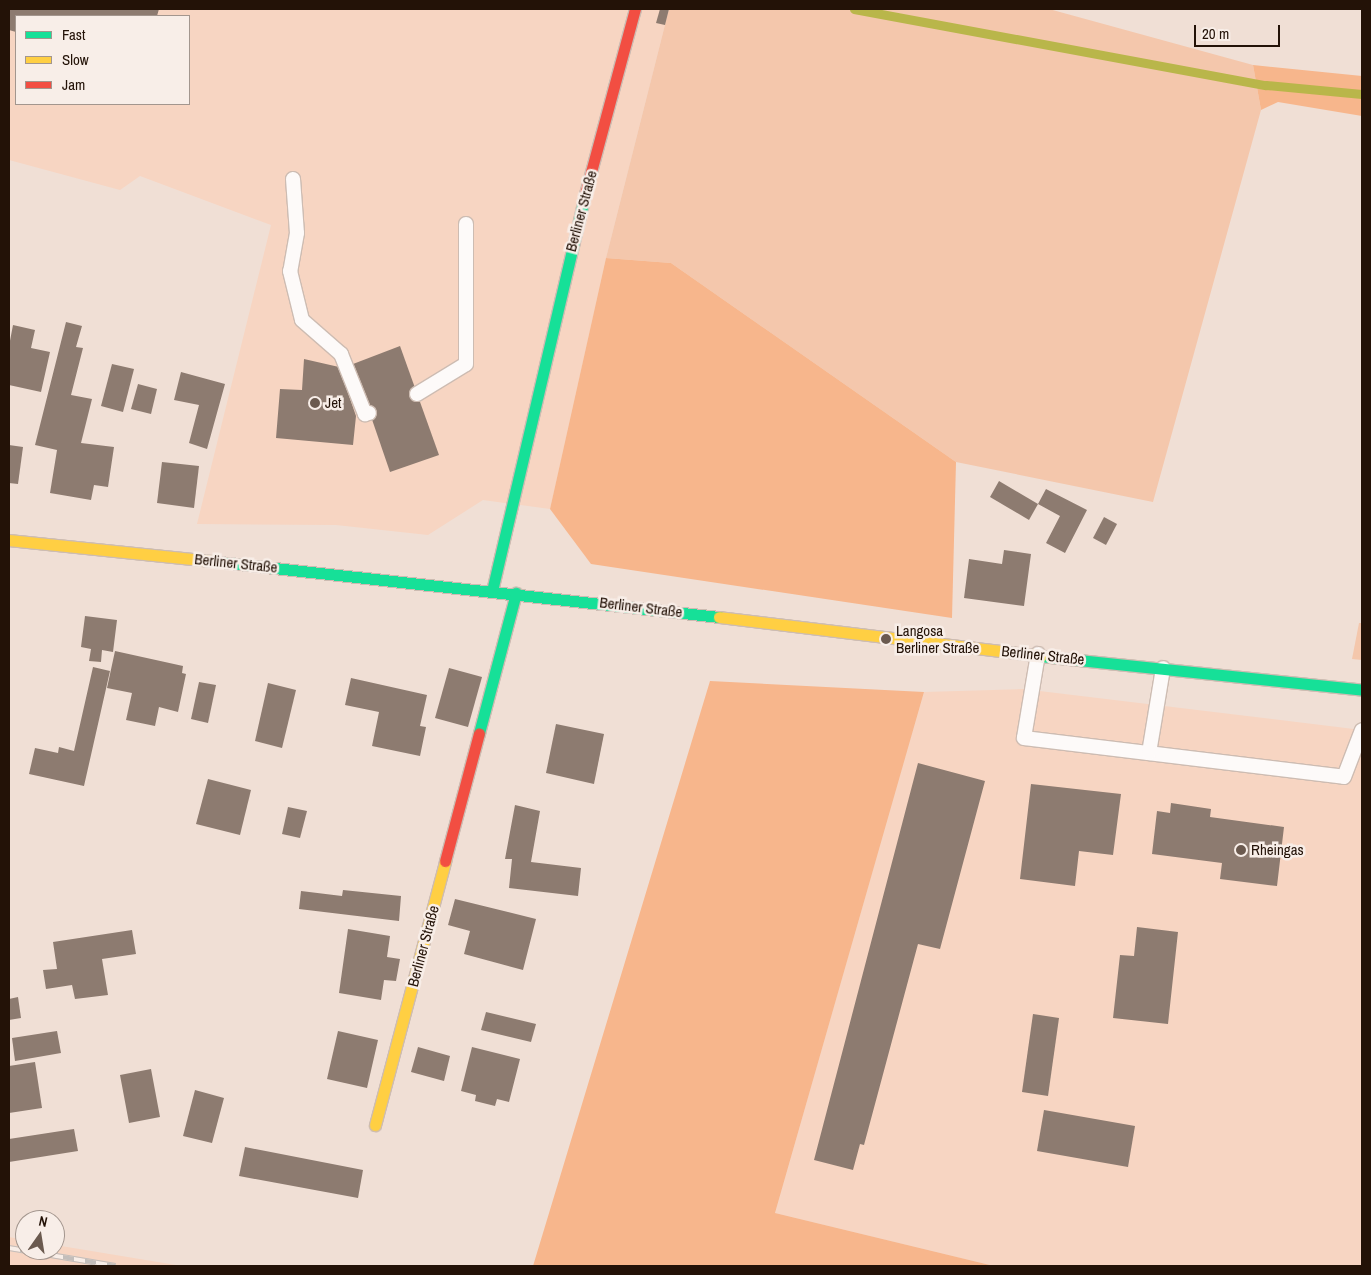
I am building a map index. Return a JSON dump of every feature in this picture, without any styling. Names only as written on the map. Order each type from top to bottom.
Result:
[{"type":"main road","name":"Berliner Straße","points":[[492,591],[568,262],[635,9]]},
{"type":"main road","name":"Berliner Straße","points":[[9,540],[516,593],[1362,690]]},
{"type":"main road","name":"Berliner Straße","points":[[376,1125],[516,593]]},
{"type":"lane","points":[[293,178],[297,233],[290,271],[302,320],[341,354],[365,414],[369,413]]},
{"type":"lane","points":[[417,394],[466,364],[466,224]]},
{"type":"lane","points":[[1038,654],[1024,738],[1344,777],[1362,730]]},
{"type":"lane","points":[[1148,753],[1163,668]]},
{"type":"shaded area","points":[[9,9],[669,9],[606,258],[550,509],[483,500],[428,535],[336,525],[197,524],[271,225],[140,176],[120,190],[9,160]]},
{"type":"shaded area","points":[[669,9],[1049,9],[1253,65],[1261,110],[1153,502],[956,462],[671,263],[606,258]]},
{"type":"shaded area","points":[[1253,65],[1362,76],[1362,116],[1278,102],[1261,110]]},
{"type":"shaded area","points":[[606,258],[671,263],[956,462],[952,618],[591,564],[550,509]]},
{"type":"shaded area","points":[[1359,623],[1362,623],[1362,660],[1352,659]]},
{"type":"shaded area","points":[[710,681],[924,692],[775,1213],[994,1266],[533,1266]]},
{"type":"shaded area","points":[[1023,689],[1362,730],[1362,1266],[994,1266],[775,1213],[924,692]]},
{"type":"shaded area","points":[[9,1237],[15,1238],[15,1260],[65,1260],[65,1247],[182,1266],[9,1266]]},
{"type":"building","points":[[9,9],[159,9],[157,15],[15,15],[15,32],[9,30]]},
{"type":"building","points":[[660,9],[669,9],[665,25],[656,23]]},
{"type":"building","points":[[66,322],[82,326],[76,347],[83,348],[71,395],[92,399],[81,443],[114,447],[108,487],[94,485],[91,500],[50,493],[57,450],[35,445]]},
{"type":"building","points":[[13,325],[35,330],[31,348],[50,352],[41,392],[9,385],[9,346]]},
{"type":"building","points":[[400,346],[439,455],[390,472],[353,364]]},
{"type":"building","name":"Jet","points":[[304,359],[339,367],[356,416],[353,445],[276,438],[280,389],[302,390]]},
{"type":"building","points":[[112,364],[134,369],[123,412],[101,406]]},
{"type":"building","points":[[181,372],[225,384],[207,449],[189,443],[199,405],[174,400]]},
{"type":"building","points":[[138,384],[157,389],[151,414],[131,409]]},
{"type":"building","points":[[9,445],[23,447],[18,484],[9,483]]},
{"type":"building","points":[[162,462],[199,466],[194,508],[157,503]]},
{"type":"building","points":[[999,481],[1038,504],[1029,520],[990,497]]},
{"type":"building","points":[[1046,489],[1087,510],[1065,553],[1046,543],[1060,516],[1038,504]]},
{"type":"building","points":[[1104,517],[1117,524],[1106,545],[1093,538]]},
{"type":"building","points":[[1004,550],[1031,554],[1024,606],[964,598],[969,559],[1002,564]]},
{"type":"building","points":[[85,616],[117,620],[113,652],[102,650],[101,662],[89,661],[91,649],[81,647]]},
{"type":"building","points":[[115,651],[183,666],[182,673],[186,674],[178,712],[159,707],[155,726],[126,720],[132,693],[107,688]]},
{"type":"building","points":[[93,667],[110,671],[84,786],[29,774],[35,748],[58,753],[59,747],[74,751]]},
{"type":"building","points":[[449,668],[482,677],[468,727],[435,718]]},
{"type":"building","points":[[351,678],[427,695],[420,726],[426,727],[420,756],[372,746],[379,712],[345,705]]},
{"type":"building","points":[[199,682],[216,685],[208,723],[191,719]]},
{"type":"building","points":[[268,683],[296,690],[282,748],[255,741]]},
{"type":"building","points":[[556,724],[604,734],[594,784],[546,773]]},
{"type":"building","points":[[918,763],[985,781],[940,949],[918,944],[864,1145],[860,1144],[853,1170],[814,1160]]},
{"type":"building","points":[[208,779],[251,790],[240,835],[196,824]]},
{"type":"building","points":[[1031,784],[1121,794],[1113,855],[1079,851],[1075,886],[1020,879]]},
{"type":"building","points":[[1171,803],[1211,809],[1210,817],[1284,827],[1277,886],[1220,879],[1222,863],[1152,854],[1157,811],[1170,813]]},
{"type":"building","points":[[515,805],[540,811],[531,862],[581,868],[578,896],[509,888],[512,859],[505,859]]},
{"type":"building","points":[[288,807],[307,811],[300,838],[282,834]]},
{"type":"building","points":[[343,890],[401,896],[399,921],[299,909],[301,891],[342,896]]},
{"type":"building","points":[[455,899],[536,919],[523,970],[464,954],[470,931],[448,925]]},
{"type":"building","points":[[1137,927],[1178,932],[1168,1024],[1113,1018],[1120,955],[1134,956]]},
{"type":"building","points":[[348,929],[390,936],[387,957],[400,959],[396,981],[384,980],[381,1000],[339,993]]},
{"type":"building","points":[[132,930],[136,954],[102,959],[108,995],[75,999],[72,985],[46,989],[43,970],[57,969],[53,942]]},
{"type":"building","points":[[18,997],[21,1018],[9,1020],[9,999]]},
{"type":"building","points":[[486,1012],[536,1024],[531,1042],[481,1030]]},
{"type":"building","points":[[1033,1014],[1059,1018],[1048,1096],[1022,1092]]},
{"type":"building","points":[[57,1031],[61,1053],[15,1061],[12,1038]]},
{"type":"building","points":[[338,1031],[378,1040],[367,1088],[327,1079]]},
{"type":"building","points":[[418,1047],[450,1056],[444,1081],[411,1072]]},
{"type":"building","points":[[472,1047],[520,1059],[509,1102],[497,1099],[495,1106],[475,1101],[476,1095],[461,1091]]},
{"type":"building","points":[[35,1062],[42,1108],[9,1113],[9,1066]]},
{"type":"building","points":[[151,1069],[160,1117],[129,1123],[120,1075]]},
{"type":"building","points":[[195,1090],[224,1098],[212,1143],[183,1136]]},
{"type":"building","points":[[1044,1110],[1135,1126],[1128,1167],[1037,1151]]},
{"type":"building","points":[[74,1129],[78,1151],[9,1162],[9,1139]]},
{"type":"building","points":[[245,1147],[363,1170],[358,1198],[239,1176]]},
{"type":"waterway","points":[[854,9],[1266,85],[1362,94]]},
{"type":"railway","points":[[9,1248],[115,1266]]},
{"type":"traffic: fast","points":[[492,591],[585,194]]},
{"type":"traffic: fast","points":[[211,561],[719,617]]},
{"type":"traffic: fast","points":[[479,733],[516,593]]},
{"type":"traffic: fast","points":[[1041,656],[1362,690]]},
{"type":"traffic: slow","points":[[9,540],[211,561]]},
{"type":"traffic: slow","points":[[719,617],[1041,656]]},
{"type":"traffic: slow","points":[[375,1125],[445,861]]},
{"type":"traffic: jam","points":[[585,194],[635,9]]},
{"type":"traffic: jam","points":[[445,861],[479,733]]},
{"type":"place","name":"Jet","points":[[315,403]]},
{"type":"place","name":"Langosa Berliner Straße","points":[[886,639]]},
{"type":"place","name":"Rheingas","points":[[1241,850]]}]
